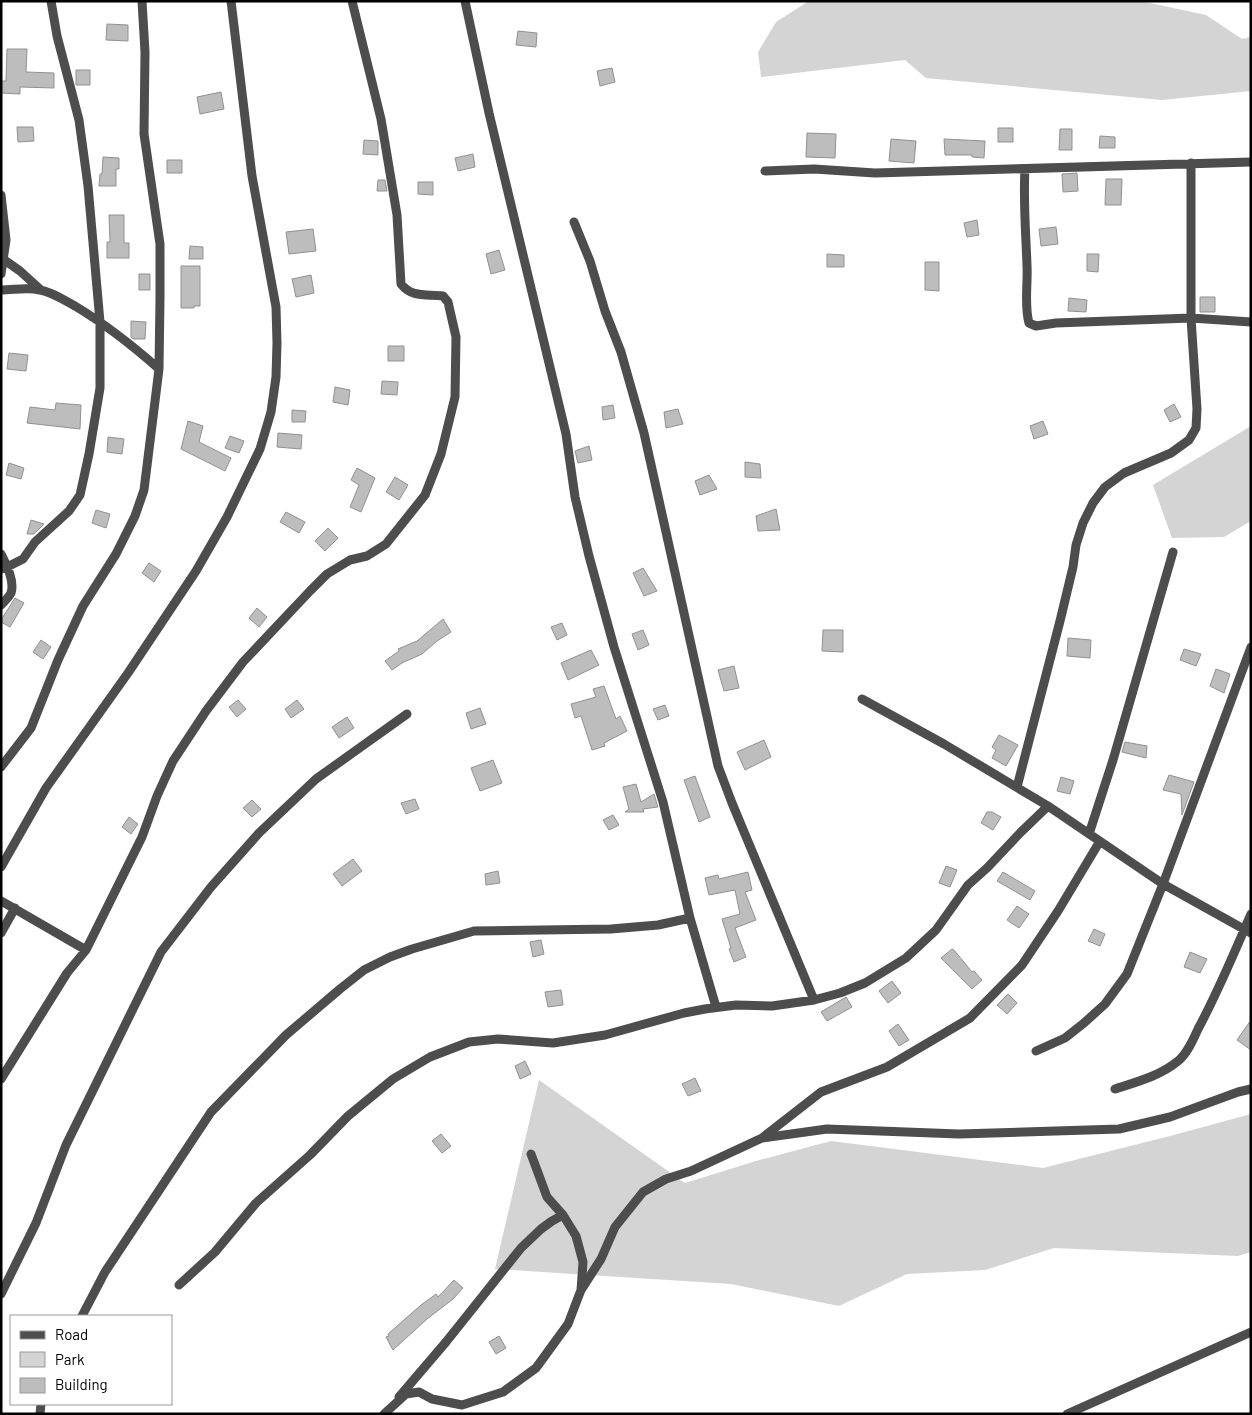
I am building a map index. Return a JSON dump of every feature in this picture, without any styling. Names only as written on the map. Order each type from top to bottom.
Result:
[{"type":"street","points":[[4,568],[23,560],[35,542],[68,512],[80,495],[100,388],[100,322],[88,186],[79,120],[57,36],[51,1]]},
{"type":"street","points":[[1,767],[31,728],[58,660],[83,606],[116,554],[135,516],[144,490],[159,368],[160,244],[144,134],[145,52],[142,1]]},
{"type":"street","points":[[1,867],[46,788],[128,673],[196,571],[227,517],[260,449],[271,412],[276,377],[276,307],[252,176],[231,1]]},
{"type":"street","points":[[1,1079],[67,973],[86,950],[142,837],[157,796],[173,761],[206,711],[243,662],[328,574],[350,560],[367,556],[386,544],[425,495],[441,454],[455,397],[456,337],[448,302],[443,296],[406,291],[401,284],[397,215],[381,118],[352,1]]},
{"type":"street","points":[[465,1],[488,113],[566,434],[575,497],[589,556],[614,647],[663,802],[690,918],[716,1008]]},
{"type":"street","points":[[765,171],[814,169],[875,173],[1251,162]]},
{"type":"street","points":[[1017,788],[1060,621],[1073,567],[1076,545],[1086,516],[1105,487],[1124,473],[1171,453],[1189,440],[1196,428],[1197,409],[1190,318],[1191,163]]},
{"type":"street","points":[[1025,169],[1026,313],[1029,323],[1036,326],[1056,323],[1190,318],[1251,322]]},
{"type":"street","points":[[1,195],[6,240],[1,274]]},
{"type":"street","points":[[574,222],[590,261],[644,433],[718,766],[814,1000]]},
{"type":"street","points":[[2,259],[20,271],[41,290]]},
{"type":"street","points":[[1,290],[41,290],[63,299],[94,317],[130,343],[159,368]]},
{"type":"street","points":[[1089,834],[1113,760],[1173,552]]},
{"type":"street","points":[[1,554],[4,568],[11,579],[12,591],[1,605]]},
{"type":"street","points":[[1036,1050],[1065,1038],[1084,1023],[1110,996],[1127,974],[1163,884],[1251,647]]},
{"type":"street","points":[[862,699],[944,744],[1048,806],[1163,884],[1247,931]]},
{"type":"street","points":[[1,1294],[36,1222],[66,1146],[161,952],[211,886],[259,833],[316,779],[407,714]]},
{"type":"street","points":[[179,1285],[215,1252],[256,1203],[310,1154],[348,1116],[393,1079],[430,1057],[468,1042],[498,1039],[553,1043],[605,1035],[684,1013],[736,1005],[772,1006],[814,1000],[840,993],[864,982],[906,958],[936,930],[968,885],[1048,806]]},
{"type":"street","points":[[384,1414],[406,1394],[419,1392],[432,1399],[462,1405],[503,1392],[536,1368],[568,1324],[581,1290],[601,1259],[615,1227],[643,1192],[666,1179],[691,1172],[762,1138],[821,1092],[887,1067],[970,1018],[1022,965],[1058,911],[1100,841]]},
{"type":"street","points":[[1,901],[86,950]]},
{"type":"street","points":[[1,932],[15,908]]},
{"type":"street","points":[[1115,1089],[1150,1077],[1180,1060],[1213,1001],[1247,931],[1251,914]]},
{"type":"street","points":[[83,1315],[105,1272],[211,1112],[286,1035],[340,988],[364,970],[412,949],[474,932],[611,929],[658,925],[690,918]]},
{"type":"street","points":[[762,1138],[827,1129],[958,1134],[1118,1129],[1170,1117],[1251,1089]]},
{"type":"street","points":[[530,1154],[547,1197],[563,1215],[576,1236],[583,1262],[581,1290]]},
{"type":"street","points":[[384,1414],[446,1342],[521,1248],[541,1229],[563,1215]]},
{"type":"street","points":[[1067,1414],[1251,1332]]},
{"type":"green space","points":[[809,1],[1141,1],[1206,15],[1242,39],[1251,37],[1251,91],[1162,100],[926,78],[905,60],[761,77],[758,52],[776,22]]},
{"type":"green space","points":[[1251,426],[1251,521],[1224,537],[1172,538],[1153,485]]},
{"type":"green space","points":[[539,1080],[685,1183],[756,1161],[831,1141],[1043,1168],[1251,1114],[1251,1252],[1238,1256],[1054,1248],[985,1270],[907,1274],[839,1306],[731,1284],[495,1269]]},
{"type":"building","points":[[107,24],[128,25],[128,41],[106,40]]},
{"type":"building","points":[[518,31],[537,33],[536,47],[516,45]]},
{"type":"building","points":[[7,49],[27,49],[26,72],[54,73],[54,88],[20,87],[20,94],[1,93],[1,81],[6,81]]},
{"type":"building","points":[[612,68],[615,82],[600,86],[597,71]]},
{"type":"building","points":[[76,70],[90,70],[90,85],[76,85]]},
{"type":"building","points":[[221,92],[224,109],[200,114],[197,97]]},
{"type":"building","points":[[17,127],[33,127],[34,141],[18,142]]},
{"type":"building","points":[[998,128],[1013,128],[1013,142],[998,142]]},
{"type":"building","points":[[1060,129],[1072,129],[1072,150],[1059,150]]},
{"type":"building","points":[[807,133],[836,134],[835,158],[806,157]]},
{"type":"building","points":[[1100,136],[1115,137],[1115,148],[1099,148]]},
{"type":"building","points":[[891,139],[916,141],[914,163],[889,161]]},
{"type":"building","points":[[944,139],[985,141],[984,158],[972,157],[972,155],[945,155]]},
{"type":"building","points":[[364,140],[378,141],[378,155],[363,154]]},
{"type":"building","points":[[473,154],[475,167],[458,171],[455,158]]},
{"type":"building","points":[[103,157],[119,158],[119,169],[116,169],[116,186],[99,186]]},
{"type":"building","points":[[167,160],[182,160],[182,173],[167,173]]},
{"type":"building","points":[[1077,173],[1078,191],[1063,192],[1062,174]]},
{"type":"building","points":[[1106,179],[1122,179],[1121,205],[1105,205]]},
{"type":"building","points":[[378,180],[385,180],[387,191],[377,191]]},
{"type":"building","points":[[418,182],[433,182],[433,195],[418,194]]},
{"type":"building","points":[[109,215],[124,215],[124,243],[129,243],[129,258],[107,258],[107,242],[110,242]]},
{"type":"building","points":[[977,220],[979,235],[967,237],[964,223]]},
{"type":"building","points":[[1056,227],[1058,244],[1041,246],[1039,229]]},
{"type":"building","points":[[313,229],[316,251],[289,254],[286,232]]},
{"type":"building","points":[[190,246],[203,247],[203,259],[189,259]]},
{"type":"building","points":[[499,250],[505,270],[491,274],[486,254]]},
{"type":"building","points":[[827,254],[844,255],[844,267],[827,267]]},
{"type":"building","points":[[1087,254],[1099,254],[1098,272],[1087,271]]},
{"type":"building","points":[[925,262],[939,262],[939,291],[925,290]]},
{"type":"building","points":[[181,266],[200,266],[200,306],[181,308]]},
{"type":"building","points":[[139,274],[150,274],[150,290],[139,290]]},
{"type":"building","points":[[311,275],[314,293],[296,297],[292,279]]},
{"type":"building","points":[[1200,297],[1215,297],[1215,312],[1200,312]]},
{"type":"building","points":[[1069,298],[1087,300],[1086,312],[1068,311]]},
{"type":"building","points":[[131,321],[146,322],[145,339],[133,339],[131,337]]},
{"type":"building","points":[[388,346],[404,346],[404,361],[388,361]]},
{"type":"building","points":[[9,353],[28,355],[26,371],[7,369]]},
{"type":"building","points":[[382,381],[398,382],[397,395],[381,394]]},
{"type":"building","points":[[335,387],[350,390],[348,405],[333,402]]},
{"type":"building","points":[[56,403],[81,405],[80,429],[27,423],[30,407],[55,410]]},
{"type":"building","points":[[1174,404],[1181,417],[1170,422],[1164,410]]},
{"type":"building","points":[[613,405],[615,418],[603,420],[602,407]]},
{"type":"building","points":[[678,409],[683,424],[666,428],[664,412]]},
{"type":"building","points":[[292,410],[306,411],[305,422],[292,422]]},
{"type":"building","points":[[188,421],[203,426],[199,442],[231,458],[225,471],[181,449]]},
{"type":"building","points":[[1043,421],[1048,434],[1034,439],[1030,426]]},
{"type":"building","points":[[278,433],[302,435],[301,449],[277,447]]},
{"type":"building","points":[[230,436],[244,441],[239,453],[225,448]]},
{"type":"building","points":[[108,437],[124,439],[122,454],[107,452]]},
{"type":"building","points":[[589,446],[592,460],[578,463],[575,451]]},
{"type":"building","points":[[745,462],[760,464],[761,478],[745,477]]},
{"type":"building","points":[[9,463],[24,468],[21,479],[6,475]]},
{"type":"building","points":[[357,468],[375,478],[361,512],[350,507],[359,485],[351,480]]},
{"type":"building","points":[[709,475],[717,489],[700,495],[695,481]]},
{"type":"building","points":[[395,477],[408,485],[399,500],[386,492]]},
{"type":"building","points":[[776,509],[780,530],[758,531],[756,516]]},
{"type":"building","points":[[96,510],[110,514],[106,528],[92,523]]},
{"type":"building","points":[[286,512],[305,522],[299,533],[280,522]]},
{"type":"building","points":[[31,520],[44,524],[34,534],[27,534]]},
{"type":"building","points":[[328,528],[338,538],[325,551],[315,541]]},
{"type":"building","points":[[149,563],[161,571],[154,582],[142,573]]},
{"type":"building","points":[[643,568],[657,591],[644,596],[633,573]]},
{"type":"building","points":[[15,598],[24,603],[10,627],[1,622],[1,620]]},
{"type":"building","points":[[257,608],[267,617],[259,627],[249,618]]},
{"type":"building","points":[[443,619],[451,632],[422,654],[392,670],[385,661],[399,651],[398,649],[417,641]]},
{"type":"building","points":[[562,623],[567,635],[557,640],[551,627]]},
{"type":"building","points":[[643,630],[649,645],[638,650],[632,634]]},
{"type":"building","points":[[823,630],[843,630],[843,652],[822,651]]},
{"type":"building","points":[[1068,638],[1091,640],[1090,658],[1067,656]]},
{"type":"building","points":[[41,640],[51,647],[43,659],[33,652]]},
{"type":"building","points":[[1184,649],[1201,654],[1196,666],[1180,660]]},
{"type":"building","points":[[591,650],[599,665],[568,680],[561,663]]},
{"type":"building","points":[[734,666],[739,688],[724,691],[718,670]]},
{"type":"building","points":[[1216,669],[1230,674],[1224,693],[1210,686]]},
{"type":"building","points":[[604,686],[616,719],[620,716],[627,731],[604,743],[605,746],[592,750],[581,716],[575,718],[571,704],[596,697],[593,689]]},
{"type":"building","points":[[238,700],[246,709],[237,717],[229,707]]},
{"type":"building","points":[[297,700],[304,709],[291,718],[285,709]]},
{"type":"building","points":[[665,705],[669,716],[658,720],[653,709]]},
{"type":"building","points":[[480,708],[486,724],[471,729],[466,713]]},
{"type":"building","points":[[347,717],[354,728],[339,738],[332,727]]},
{"type":"building","points":[[999,735],[1018,745],[1006,766],[992,758],[996,750],[992,747]]},
{"type":"building","points":[[764,740],[771,757],[745,770],[737,752]]},
{"type":"building","points":[[1125,742],[1147,746],[1146,758],[1122,752]]},
{"type":"building","points":[[493,760],[502,783],[480,791],[471,768]]},
{"type":"building","points":[[1169,775],[1194,782],[1182,815],[1181,794],[1163,790]]},
{"type":"building","points":[[695,776],[710,817],[699,822],[684,780]]},
{"type":"building","points":[[1061,777],[1074,781],[1070,794],[1057,791]]},
{"type":"building","points":[[636,784],[641,802],[654,794],[658,807],[643,809],[644,812],[625,812],[629,809],[623,787]]},
{"type":"building","points":[[415,799],[419,809],[406,814],[401,803]]},
{"type":"building","points":[[252,800],[261,809],[252,817],[243,808]]},
{"type":"building","points":[[987,812],[992,812],[1001,817],[993,830],[981,823]]},
{"type":"building","points":[[613,815],[619,825],[609,830],[603,820]]},
{"type":"building","points":[[129,817],[138,824],[131,834],[122,827]]},
{"type":"building","points":[[353,859],[362,871],[342,886],[333,874]]},
{"type":"building","points":[[946,866],[957,870],[950,887],[939,883]]},
{"type":"building","points":[[498,871],[500,883],[486,885],[485,874]]},
{"type":"building","points":[[748,872],[752,890],[745,892],[756,920],[735,928],[746,957],[734,962],[722,919],[740,914],[735,890],[709,895],[705,878],[718,875],[719,879]]},
{"type":"building","points":[[1003,872],[1035,891],[1030,900],[997,881]]},
{"type":"building","points":[[1017,906],[1029,914],[1019,928],[1007,920]]},
{"type":"building","points":[[1094,929],[1105,934],[1100,946],[1088,941]]},
{"type":"building","points":[[541,940],[544,954],[533,957],[530,942]]},
{"type":"building","points":[[952,949],[972,972],[974,971],[982,980],[972,989],[941,958]]},
{"type":"building","points":[[1190,952],[1207,959],[1200,973],[1184,967]]},
{"type":"building","points":[[892,981],[901,993],[888,1003],[879,991]]},
{"type":"building","points":[[561,990],[563,1005],[548,1007],[545,992]]},
{"type":"building","points":[[1008,994],[1017,1003],[1007,1014],[997,1005]]},
{"type":"building","points":[[846,997],[852,1007],[827,1021],[821,1012]]},
{"type":"building","points":[[1251,1020],[1251,1050],[1237,1040]]},
{"type":"building","points":[[898,1024],[909,1040],[899,1046],[889,1031]]},
{"type":"building","points":[[525,1061],[531,1074],[520,1079],[515,1066]]},
{"type":"building","points":[[695,1078],[701,1091],[688,1096],[682,1084]]},
{"type":"building","points":[[441,1134],[451,1146],[442,1153],[432,1141]]},
{"type":"building","points":[[454,1280],[463,1288],[453,1299],[427,1319],[393,1350],[386,1337],[389,1336],[388,1334],[421,1305],[436,1294],[438,1297]]},
{"type":"building","points":[[499,1336],[506,1348],[496,1354],[489,1342]]}]
